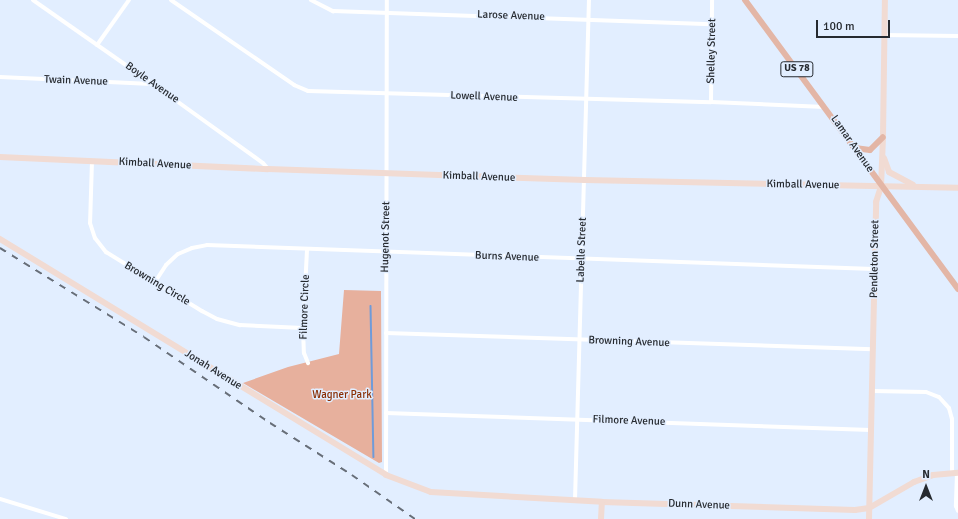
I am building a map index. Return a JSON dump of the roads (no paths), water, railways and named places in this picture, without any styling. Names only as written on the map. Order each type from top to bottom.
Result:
[{"type":"main road","name":"Lamar Avenue","points":[[745,0],[958,289]]},
{"type":"main road","points":[[855,148],[870,150],[883,137]]},
{"type":"street","name":"Boyle Avenue","points":[[33,0],[263,163],[268,169]]},
{"type":"street","points":[[97,45],[129,0]]},
{"type":"street","name":"Lowell Avenue","points":[[171,0],[294,86],[308,91],[587,100],[711,102],[825,107]]},
{"type":"street","name":"Larose Avenue","points":[[311,0],[333,11],[712,24]]},
{"type":"street","name":"Hugenot Street","points":[[386,475],[387,0]]},
{"type":"street","name":"Labelle Street","points":[[575,500],[589,0]]},
{"type":"street","name":"Shelley Street","points":[[711,102],[712,0]]},
{"type":"street","name":"Pendleton Street","points":[[869,519],[876,202],[881,186],[885,0]]},
{"type":"street","points":[[884,35],[958,36]]},
{"type":"street","name":"Twain Avenue","points":[[0,77],[153,84]]},
{"type":"street","points":[[882,153],[889,172],[893,176],[919,187]]},
{"type":"street","name":"Kimball Avenue","points":[[0,157],[268,169],[585,180],[958,188]]},
{"type":"street","name":"Browning Circle","points":[[92,161],[90,215],[95,238],[102,248],[111,256],[202,311],[224,322],[240,325],[303,328]]},
{"type":"street","name":"Jonah Avenue","points":[[0,239],[386,475],[431,492]]},
{"type":"street","name":"Burns Avenue","points":[[155,282],[171,259],[192,248],[207,245],[386,253],[874,269]]},
{"type":"street","name":"Filmore Circle","points":[[307,250],[303,328],[304,353],[308,363]]},
{"type":"street","name":"Browning Avenue","points":[[386,333],[873,349]]},
{"type":"street","points":[[872,391],[926,392],[939,397],[949,408],[952,419],[956,473],[956,506],[958,511]]},
{"type":"street","name":"Filmore Avenue","points":[[386,413],[871,430]]},
{"type":"street","name":"Dunn Avenue","points":[[431,492],[602,502],[855,510],[869,508],[914,482],[933,475],[956,473]]},
{"type":"street","points":[[0,499],[66,519]]},
{"type":"street","points":[[601,519],[602,502]]},
{"type":"waterway","points":[[371,306],[374,457]]},
{"type":"railway","points":[[0,248],[144,337],[270,423],[352,475],[415,519]]},
{"type":"park label","name":"Wagner Park","points":[[342,395]]}]
